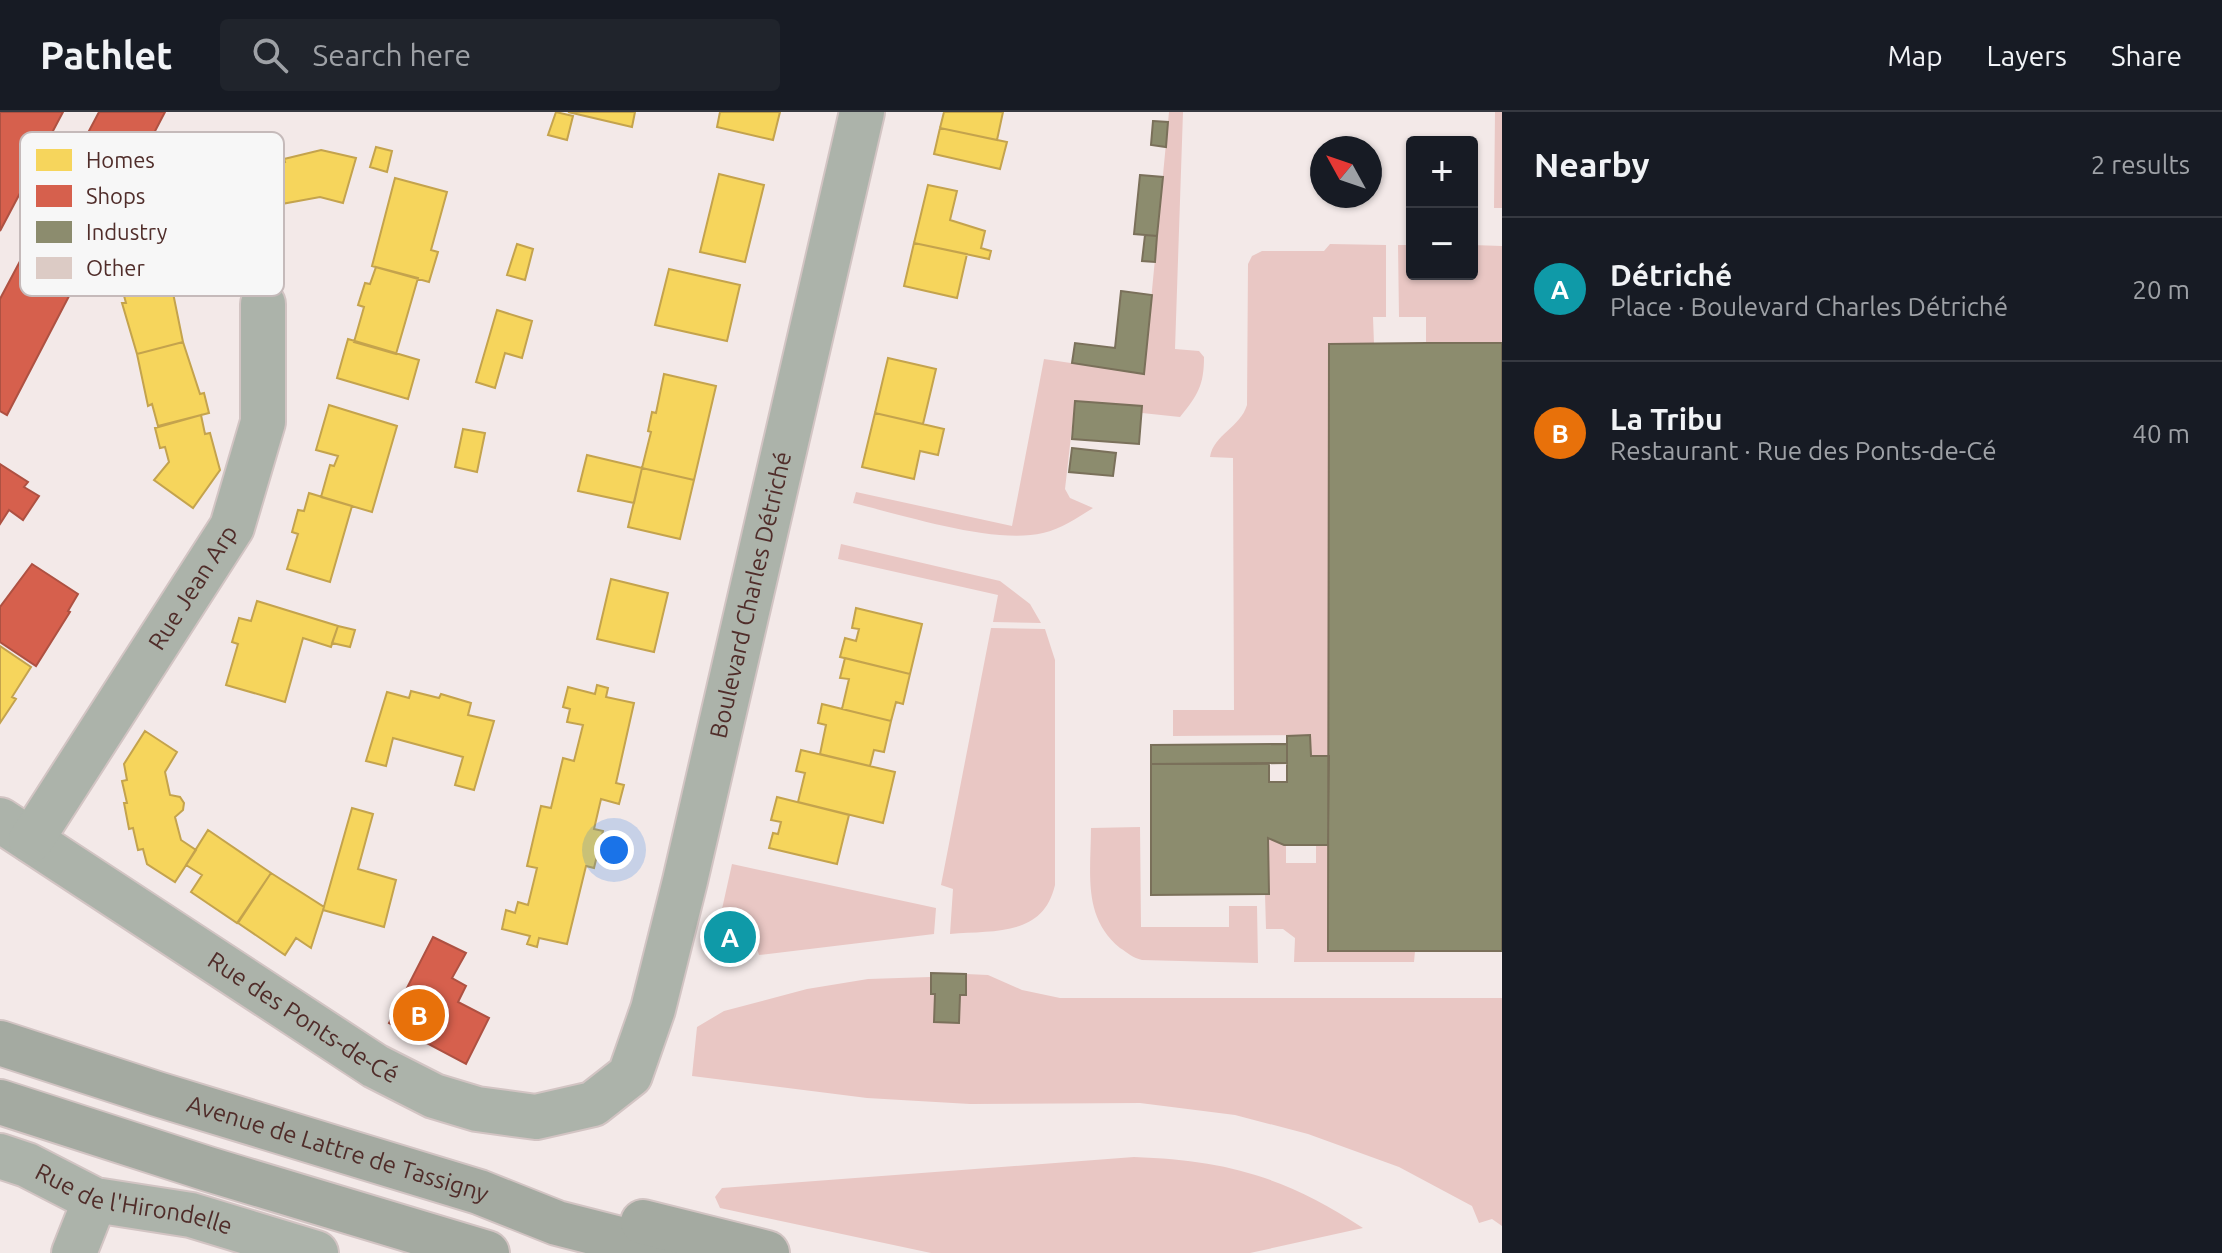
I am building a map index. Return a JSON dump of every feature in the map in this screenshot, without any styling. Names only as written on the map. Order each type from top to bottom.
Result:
[{"type":"main road","name":"Avenue de Lattre de Tassigny","points":[[0,1043],[479,1192],[557,1223],[675,1253]]},
{"type":"main road","points":[[0,1102],[487,1253]]},
{"type":"main road","points":[[479,1192],[565,1203],[767,1253]]},
{"type":"street","name":"Boulevard Charles Détriché","points":[[630,1075],[653,1009],[685,881],[862,112]]},
{"type":"street","name":"Rue Jean Arp","points":[[16,830],[232,527],[263,422],[263,304]]},
{"type":"street","name":"Rue des Ponts-de-Cé","points":[[16,830],[375,1066],[434,1096],[477,1109],[536,1117],[593,1104],[630,1075]]},
{"type":"street","name":"Rue de l'Hirondelle","points":[[0,1156],[27,1165],[95,1200],[191,1215],[316,1253]]},
{"type":"street","points":[[74,1253],[95,1200]]},
{"type":"shaded area","points":[[1169,112],[1183,112],[1175,349],[1199,351],[1204,357],[1199,389],[1180,417],[1142,413],[1142,406],[1075,401],[1065,489],[1070,498],[1093,508],[1063,526],[1043,533],[1023,536],[975,532],[853,503],[856,492],[1012,526],[1044,359],[1144,374]]},
{"type":"shaded area","points":[[1495,112],[1502,112],[1502,208],[1494,208]]},
{"type":"shaded area","points":[[1330,244],[1386,245],[1386,317],[1373,317],[1374,344],[1329,344],[1329,756],[1311,756],[1310,735],[1173,736],[1173,710],[1234,710],[1233,458],[1210,457],[1216,442],[1239,420],[1247,405],[1248,264],[1252,256],[1262,251],[1324,251]]},
{"type":"shaded area","points":[[1398,245],[1406,245],[1406,280],[1478,280],[1478,245],[1502,246],[1502,343],[1426,343],[1426,317],[1399,317]]},
{"type":"shaded area","points":[[841,544],[1000,581],[1030,604],[1041,623],[993,622],[998,595],[838,559]]},
{"type":"shaded area","points":[[991,628],[1045,629],[1055,660],[1055,885],[1049,902],[1040,914],[1028,922],[1014,928],[950,934],[953,889],[941,885]]},
{"type":"shaded area","points":[[1140,827],[1141,927],[1229,927],[1229,906],[1257,906],[1258,963],[1142,960],[1120,948],[1108,936],[1099,922],[1091,893],[1091,828]]},
{"type":"shaded area","points":[[1268,838],[1286,845],[1286,863],[1316,863],[1316,845],[1328,845],[1415,951],[1414,962],[1294,962],[1295,938],[1283,929],[1266,929]]},
{"type":"shaded area","points":[[732,864],[936,908],[934,934],[759,955],[747,915],[722,909]]},
{"type":"shaded area","points":[[966,974],[988,975],[1022,990],[1060,998],[1502,998],[1502,1226],[1492,1219],[1479,1223],[1472,1206],[1399,1167],[1308,1134],[1235,1115],[1140,1103],[970,1104],[867,1098],[692,1076],[697,1027],[724,1011],[807,989],[868,979],[930,977],[931,993],[935,994],[934,1021],[960,995],[966,994]]},
{"type":"shaded area","points":[[1134,1157],[1197,1162],[1254,1174],[1308,1196],[1363,1228],[1250,1253],[931,1253],[720,1208],[715,1197],[722,1188]]},
{"type":"building: Homes","points":[[556,112],[573,116],[567,140],[548,135]]},
{"type":"building: Homes","points":[[568,112],[635,112],[632,127]]},
{"type":"building: Homes","points":[[720,112],[780,112],[773,140],[717,127]]},
{"type":"building: Homes","points":[[944,112],[1003,112],[997,140],[940,128]]},
{"type":"building: Homes","points":[[940,128],[1007,142],[1000,169],[934,154]]},
{"type":"building: Homes","points":[[376,147],[392,151],[387,172],[370,167]]},
{"type":"building: Homes","points":[[321,150],[356,158],[343,203],[320,197],[284,204],[284,159]]},
{"type":"building: Homes","points":[[719,174],[764,185],[745,262],[700,252]]},
{"type":"building: Homes","points":[[395,178],[447,192],[431,250],[438,252],[429,282],[372,266]]},
{"type":"building: Homes","points":[[928,185],[957,191],[950,220],[985,231],[981,248],[991,251],[989,259],[914,243]]},
{"type":"building: Homes","points":[[914,243],[967,254],[957,298],[904,286]]},
{"type":"building: Homes","points":[[517,244],[533,249],[525,280],[507,275]]},
{"type":"building: Homes","points":[[376,267],[418,278],[396,354],[354,342],[364,307],[358,305],[365,283],[370,284]]},
{"type":"building: Homes","points":[[669,269],[740,285],[727,341],[655,325]]},
{"type":"building: Homes","points":[[124,296],[174,296],[183,342],[137,354],[122,303],[126,303]]},
{"type":"building: Homes","points":[[497,310],[532,321],[522,358],[505,353],[495,388],[476,382]]},
{"type":"building: Homes","points":[[348,339],[419,360],[408,399],[337,378]]},
{"type":"building: Homes","points":[[183,342],[209,413],[158,426],[152,404],[148,406],[137,354]]},
{"type":"building: Homes","points":[[888,358],[936,369],[923,424],[875,413]]},
{"type":"building: Homes","points":[[664,374],[716,386],[694,480],[642,468],[651,432],[648,431],[652,412],[656,413]]},
{"type":"building: Homes","points":[[329,405],[397,426],[372,512],[321,497],[330,465],[334,466],[338,456],[316,450]]},
{"type":"building: Homes","points":[[875,413],[944,429],[938,455],[920,451],[914,479],[862,467]]},
{"type":"building: Homes","points":[[201,415],[205,434],[210,433],[220,470],[193,508],[154,480],[169,462],[165,447],[160,448],[155,428]]},
{"type":"building: Homes","points":[[463,429],[485,433],[477,472],[455,467]]},
{"type":"building: Homes","points":[[587,455],[642,468],[634,503],[578,491]]},
{"type":"building: Homes","points":[[642,468],[694,480],[680,539],[628,527]]},
{"type":"building: Homes","points":[[309,493],[352,506],[330,582],[287,569],[298,534],[292,532],[298,510],[304,511]]},
{"type":"building: Homes","points":[[611,579],[668,593],[654,652],[597,639]]},
{"type":"building: Homes","points":[[257,601],[338,626],[331,647],[303,638],[285,702],[226,685],[238,644],[232,642],[239,618],[251,621]]},
{"type":"building: Homes","points":[[856,608],[922,624],[910,674],[840,657],[845,638],[856,641],[859,629],[852,628]]},
{"type":"building: Homes","points":[[338,626],[355,630],[350,647],[332,643]]},
{"type":"building: Homes","points":[[0,646],[31,667],[0,723]]},
{"type":"building: Homes","points":[[845,658],[910,674],[903,704],[896,702],[891,721],[842,709],[849,679],[840,678]]},
{"type":"building: Homes","points":[[597,685],[608,688],[606,697],[634,703],[616,783],[624,785],[619,804],[601,799],[594,829],[603,831],[594,868],[586,866],[567,944],[539,938],[537,947],[527,944],[530,936],[502,929],[506,910],[515,913],[518,902],[528,905],[537,868],[527,866],[541,806],[551,808],[563,758],[574,761],[583,725],[567,722],[570,709],[563,707],[568,687],[595,694]]},
{"type":"building: Homes","points":[[411,691],[439,698],[441,694],[471,703],[468,715],[494,721],[474,790],[455,785],[463,757],[393,738],[386,766],[366,761],[387,692],[409,698]]},
{"type":"building: Homes","points":[[822,704],[891,721],[884,752],[874,750],[870,766],[820,754],[826,725],[818,723]]},
{"type":"building: Homes","points":[[145,731],[177,752],[165,772],[170,795],[180,797],[184,803],[183,810],[175,817],[181,840],[196,850],[175,882],[147,864],[143,849],[138,850],[133,828],[129,829],[122,781],[127,780],[124,764]]},
{"type":"building: Homes","points":[[801,750],[895,772],[883,823],[798,802],[805,773],[796,771]]},
{"type":"building: Homes","points":[[777,797],[849,815],[837,864],[769,848],[773,833],[778,834],[781,822],[771,820]]},
{"type":"building: Homes","points":[[352,808],[373,814],[358,869],[396,880],[384,927],[323,910]]},
{"type":"building: Homes","points":[[208,830],[271,873],[237,923],[191,892],[202,875],[186,865]]},
{"type":"building: Homes","points":[[271,873],[324,907],[311,948],[296,938],[285,955],[238,923]]},
{"type":"building: Shops","points":[[0,112],[63,112],[52,132],[20,132],[20,193],[0,231]]},
{"type":"building: Shops","points":[[99,112],[165,112],[155,132],[88,132]]},
{"type":"building: Shops","points":[[20,261],[20,296],[69,296],[7,415],[0,411],[0,299]]},
{"type":"building: Shops","points":[[0,464],[28,482],[24,487],[39,496],[23,520],[9,510],[0,524]]},
{"type":"building: Shops","points":[[32,564],[78,594],[36,666],[0,642],[0,607]]},
{"type":"building: Shops","points":[[433,937],[466,953],[452,978],[466,986],[458,1002],[489,1018],[466,1064],[389,1023]]},
{"type":"building: Industry","points":[[1153,121],[1168,122],[1166,147],[1151,145]]},
{"type":"building: Industry","points":[[1140,175],[1163,177],[1157,236],[1134,234]]},
{"type":"building: Industry","points":[[1145,235],[1157,236],[1155,262],[1142,261]]},
{"type":"building: Industry","points":[[1121,291],[1152,295],[1144,374],[1072,363],[1075,343],[1115,348]]},
{"type":"building: Industry","points":[[1502,343],[1502,951],[1328,951],[1329,344]]},
{"type":"building: Industry","points":[[1075,401],[1142,406],[1139,444],[1072,439]]},
{"type":"building: Industry","points":[[1072,448],[1116,453],[1113,476],[1069,472]]},
{"type":"building: Industry","points":[[1310,735],[1311,756],[1329,756],[1328,845],[1284,845],[1268,838],[1269,894],[1151,895],[1151,764],[1269,764],[1269,782],[1287,782],[1287,736]]},
{"type":"building: Industry","points":[[1287,744],[1287,763],[1151,764],[1151,745]]},
{"type":"building: Industry","points":[[931,973],[966,974],[966,995],[960,995],[959,1023],[934,1022],[935,994],[931,994]]},
{"type":"building: Other","points":[[722,917],[743,921],[737,957],[716,954]]},
{"type":"place","name":"Détriché","points":[[730,937]]},
{"type":"place","name":"La Tribu","points":[[419,1015]]}]
